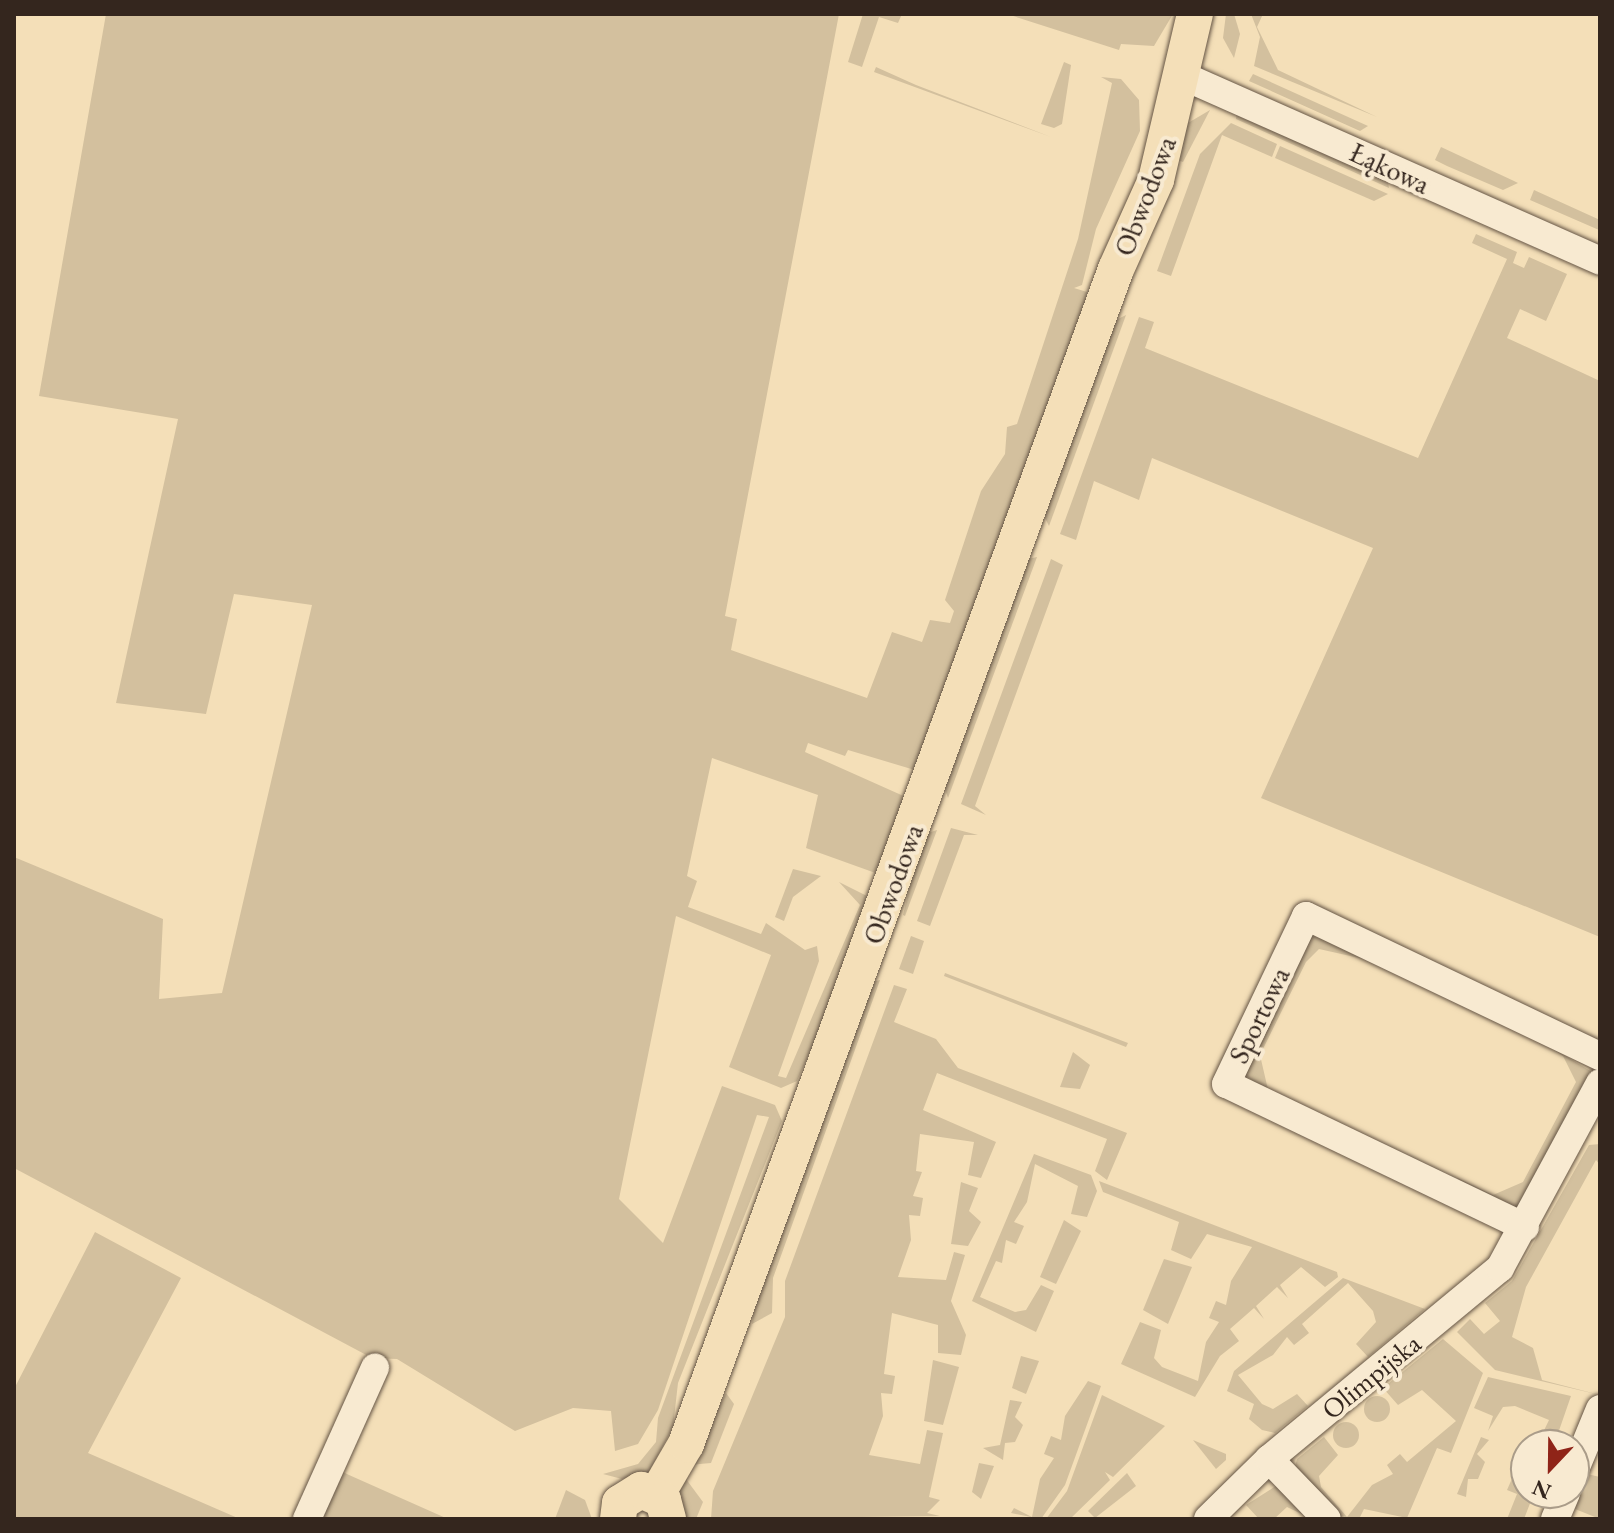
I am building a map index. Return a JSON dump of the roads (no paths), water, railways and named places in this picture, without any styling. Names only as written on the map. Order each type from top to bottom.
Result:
[{"type":"main road","name":"Obwodowa","points":[[662,1506],[1116,269],[1171,139],[1195,14]]},
{"type":"main road","points":[[618,1519],[632,1492],[662,1506]]},
{"type":"street","name":"Łąkowa","points":[[1181,75],[1600,261]]},
{"type":"street","name":"Sportowa","points":[[1525,1227],[1226,1084],[1306,916],[1600,1056]]},
{"type":"street","points":[[1525,1227],[1591,1121],[1600,1083]]},
{"type":"street","name":"Olimpijska","points":[[1208,1519],[1269,1459],[1494,1274],[1525,1227]]},
{"type":"street","points":[[307,1519],[375,1368]]},
{"type":"street","points":[[1590,1445],[1600,1409]]},
{"type":"street","points":[[1269,1459],[1327,1519]]}]
